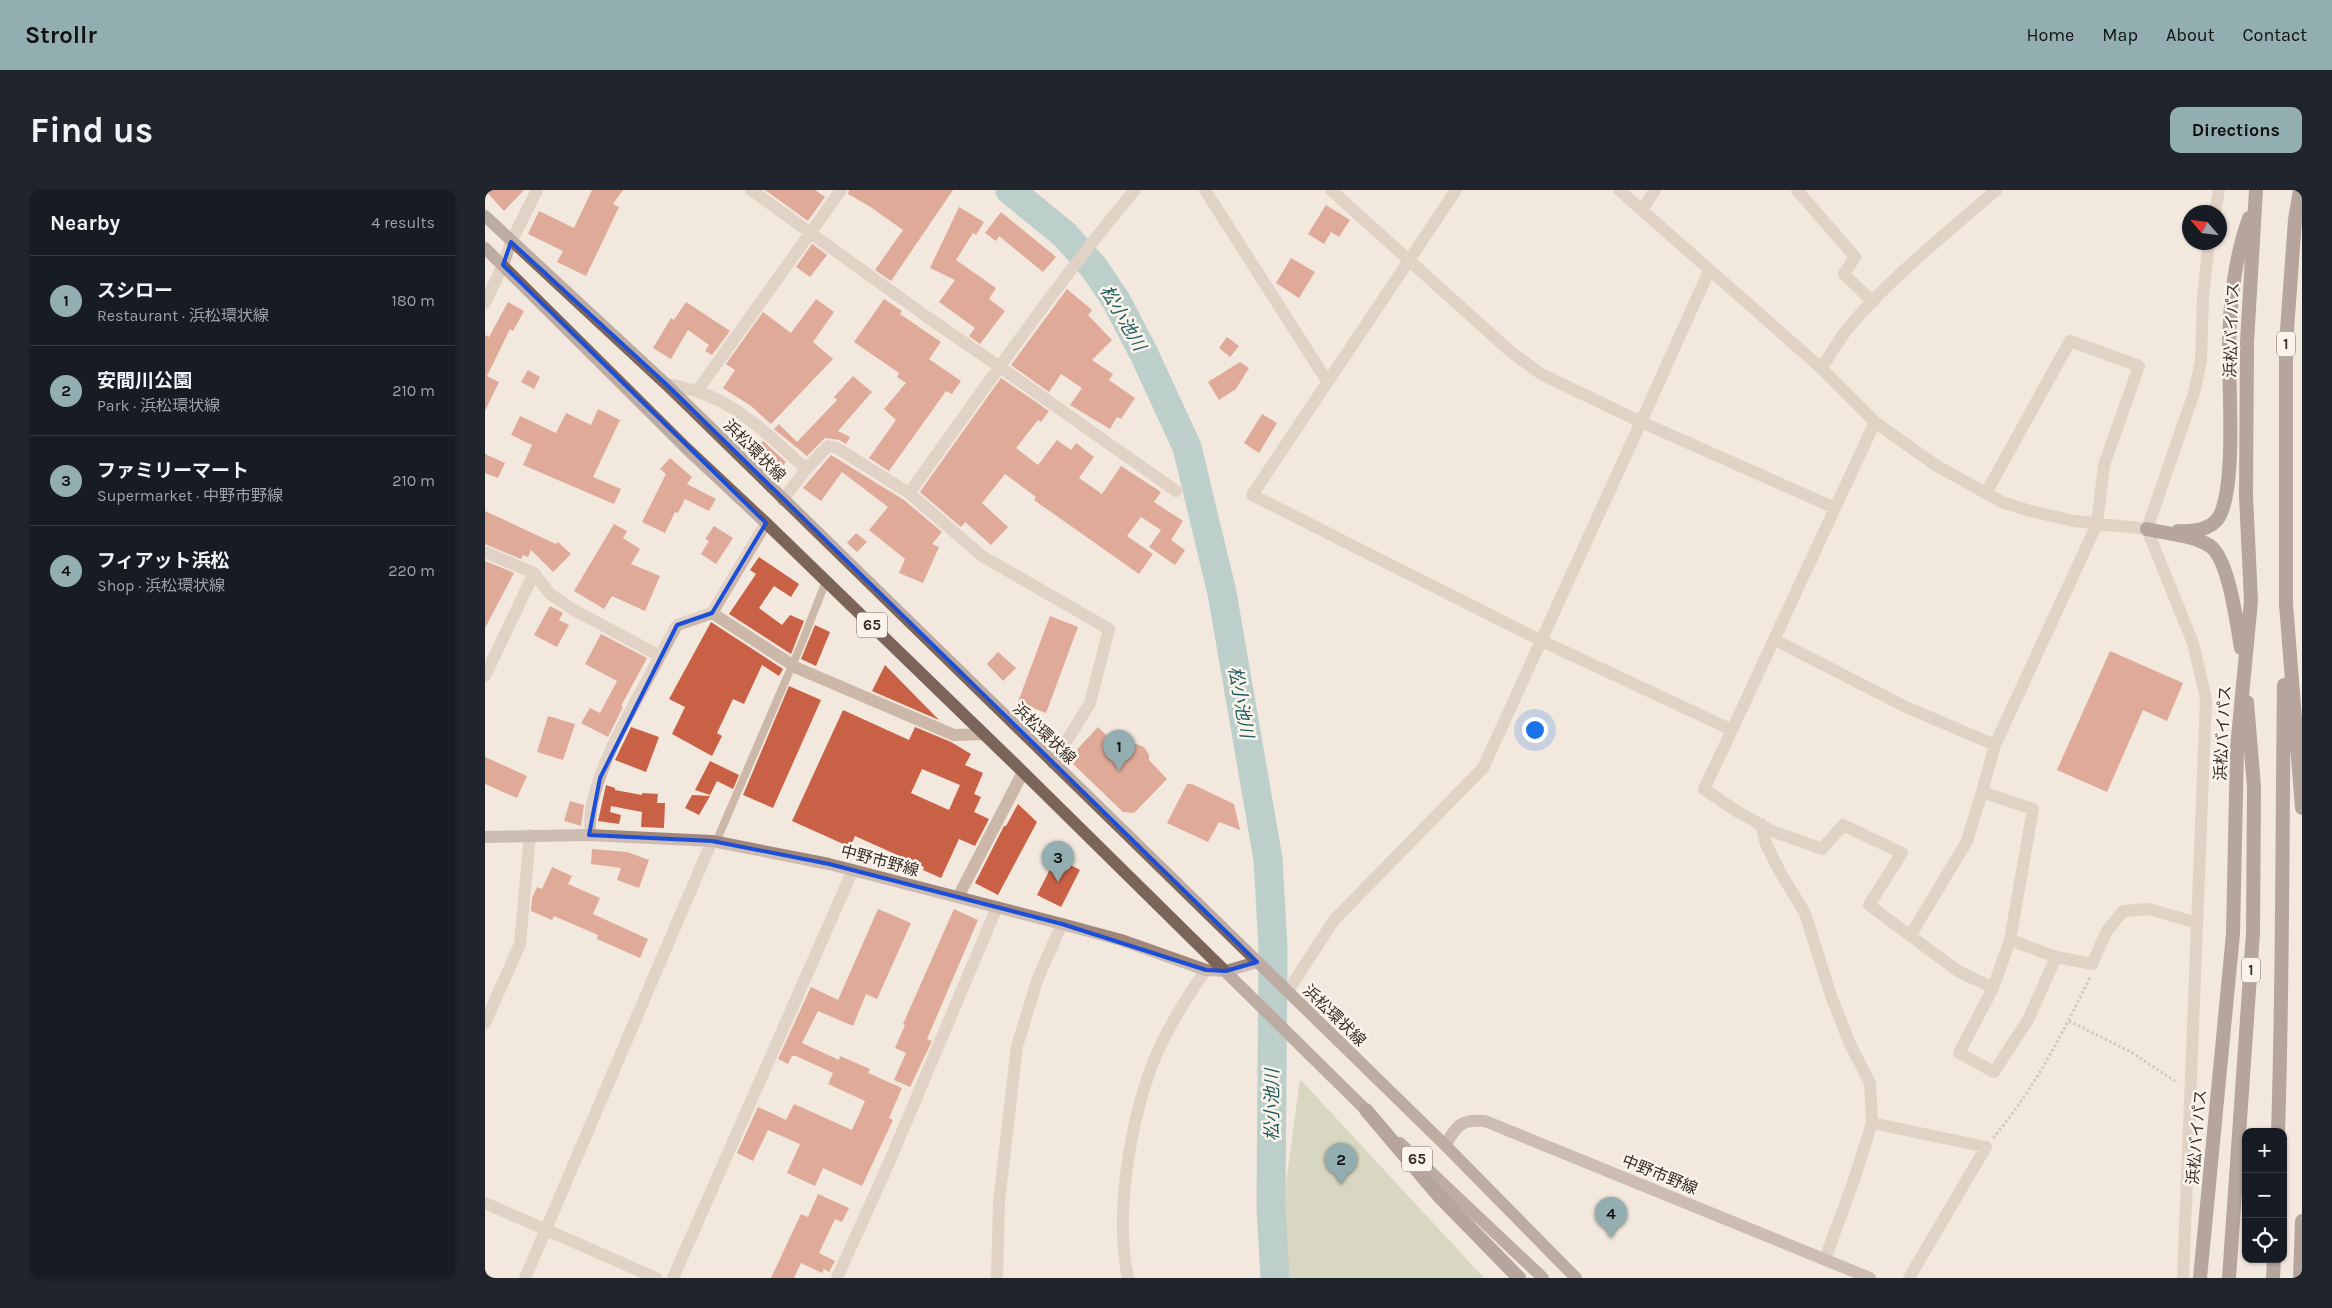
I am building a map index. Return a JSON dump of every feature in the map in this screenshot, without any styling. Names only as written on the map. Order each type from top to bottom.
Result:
[{"type":"highway","name":"1","points":[[2300,190],[2295,220],[2286,344],[2286,604],[2302,808]]},
{"type":"highway","points":[[2147,530],[2184,531],[2202,529],[2214,524],[2220,516],[2224,499],[2230,443],[2229,351],[2233,296],[2240,243],[2255,195]]},
{"type":"highway","name":"浜松バイパス","points":[[2200,1278],[2233,934],[2237,748],[2251,601],[2246,496],[2247,342],[2255,195]]},
{"type":"highway","points":[[2147,530],[2193,539],[2211,547],[2218,554],[2227,581],[2244,661]]},
{"type":"highway","points":[[2278,1128],[2281,1040],[2281,847],[2286,604]]},
{"type":"highway","name":"1","points":[[2229,1278],[2253,933],[2254,787],[2244,661]]},
{"type":"highway","points":[[1366,1110],[1438,1196],[1519,1278]]},
{"type":"highway","points":[[2300,1278],[2302,1221]]},
{"type":"highway","points":[[2273,1278],[2274,1263]]},
{"type":"main road","name":"浜松環状線","points":[[485,216],[666,384],[1445,1145],[1565,1268],[1578,1278]]},
{"type":"main road","name":"65","points":[[485,248],[686,448],[766,522],[1258,1002],[1366,1110],[1543,1278]]},
{"type":"main road","name":"中野市野線","points":[[485,837],[589,835],[714,842],[853,870],[1062,924],[1121,940],[1206,970],[1226,971],[1257,962]]},
{"type":"main road","name":"中野市野線","points":[[1445,1145],[1459,1124],[1470,1120],[1485,1121],[1871,1278]]},
{"type":"street","points":[[485,303],[503,265],[511,242],[537,190]]},
{"type":"street","points":[[751,190],[927,317],[1000,366],[1177,492]]},
{"type":"street","points":[[697,391],[841,190]]},
{"type":"street","points":[[909,492],[1091,242],[1135,190]]},
{"type":"street","points":[[1205,190],[1327,381]]},
{"type":"street","points":[[1331,190],[1410,259],[1511,352],[1541,374],[1641,422],[1835,508]]},
{"type":"street","points":[[1456,190],[1252,494],[1542,640],[1732,730]]},
{"type":"street","points":[[1619,190],[1821,368],[1875,422],[1937,466],[2002,502],[2031,511],[2074,521],[2147,530]]},
{"type":"street","points":[[1642,210],[1655,190]]},
{"type":"street","points":[[1797,190],[1855,257],[1844,274],[1873,302]]},
{"type":"street","points":[[1821,368],[1833,353],[1848,328],[1873,302],[1995,190]]},
{"type":"street","points":[[2216,205],[2219,190]]},
{"type":"street","points":[[2183,1278],[2206,699],[2193,643],[2147,530],[2194,393],[2201,361],[2203,297],[2208,250]]},
{"type":"street","points":[[1286,990],[1334,920],[1483,768],[1709,271]]},
{"type":"street","points":[[1910,936],[1967,841],[1995,746],[2097,524],[2104,465],[2139,366],[2070,341],[1986,493]]},
{"type":"street","points":[[666,384],[697,391],[717,400],[757,425],[806,469]]},
{"type":"street","points":[[1875,422],[1775,640],[1704,788],[1733,809],[1772,831],[1822,849],[1843,825],[1901,853],[1869,905],[1958,972],[1993,988]]},
{"type":"street","points":[[783,500],[806,469],[828,446],[837,448],[909,492],[982,556],[1109,629],[1090,703],[1053,763]]},
{"type":"street","points":[[589,835],[592,806],[600,778],[618,736],[677,625],[712,614],[766,522]]},
{"type":"street","points":[[485,552],[534,573],[550,594],[574,610],[660,656]]},
{"type":"street","points":[[485,676],[534,573]]},
{"type":"street","points":[[712,614],[793,665],[954,734],[984,734]]},
{"type":"street","points":[[1775,640],[1907,707],[1995,746]]},
{"type":"street","points":[[958,898],[1023,772]]},
{"type":"street","points":[[1982,792],[2033,809],[2010,940],[1993,988],[1959,1053],[1994,1072],[2029,1018],[2056,957]]},
{"type":"street","points":[[1761,824],[1767,844],[1780,872],[1805,913],[1831,996],[1850,1044],[1870,1083],[1872,1123],[1825,1259]]},
{"type":"street","points":[[485,1023],[520,944],[530,835]]},
{"type":"street","points":[[525,1278],[714,842]]},
{"type":"street","points":[[673,1278],[853,870]]},
{"type":"street","points":[[837,1278],[891,1158],[997,908]]},
{"type":"street","points":[[2010,940],[2056,957],[2092,964],[2107,931],[2123,911],[2149,909],[2197,922]]},
{"type":"street","points":[[997,1274],[999,1202],[1017,1046],[1038,978],[1062,924]]},
{"type":"street","points":[[1128,1278],[1124,1258],[1123,1202],[1136,1118],[1150,1071],[1189,995],[1206,970]]},
{"type":"street","points":[[1872,1123],[1986,1147],[1909,1278]]},
{"type":"street","points":[[485,1203],[656,1278]]},
{"type":"lane","points":[[714,842],[793,665],[826,581]]},
{"type":"path","points":[[1986,1147],[2012,1116],[2069,1021],[2094,969],[2092,964]]},
{"type":"path","points":[[2069,1021],[2131,1052],[2178,1083]]},
{"type":"highlighted area","points":[[511,242],[666,384],[1257,962],[1226,971],[1206,970],[1062,924],[829,864],[712,841],[589,835],[600,778],[677,625],[712,613],[766,523],[503,265]]},
{"type":"green space","points":[[1300,1079],[1484,1278],[1287,1278],[1285,1191]]},
{"type":"building","points":[[485,190],[524,190],[504,211]]},
{"type":"building","points":[[592,190],[623,190],[613,204],[619,207],[586,276],[557,262],[563,251],[528,234],[539,211],[574,228]]},
{"type":"building","points":[[765,190],[815,190],[825,197],[808,221]]},
{"type":"building","points":[[849,190],[953,190],[891,281],[875,270],[903,230],[848,194]]},
{"type":"building","points":[[1326,205],[1350,220],[1339,237],[1331,232],[1324,244],[1308,234]]},
{"type":"building","points":[[959,207],[984,222],[976,235],[973,233],[956,260],[996,288],[989,299],[1005,311],[980,344],[969,336],[975,328],[939,302],[955,280],[930,268]]},
{"type":"building","points":[[1001,212],[1056,257],[1043,272],[999,236],[996,241],[985,233]]},
{"type":"building","points":[[812,244],[827,255],[810,277],[796,267]]},
{"type":"building","points":[[1291,258],[1315,272],[1299,298],[1276,283]]},
{"type":"building","points":[[1067,289],[1092,310],[1088,315],[1112,340],[1092,360],[1113,374],[1109,380],[1135,398],[1121,419],[1117,417],[1110,429],[1070,405],[1082,388],[1061,374],[1049,392],[1011,365]]},
{"type":"building","points":[[816,299],[834,312],[813,342],[833,359],[771,424],[751,406],[723,388],[735,370],[726,364],[763,312],[791,333]]},
{"type":"building","points":[[884,299],[902,311],[900,314],[941,342],[929,359],[961,381],[952,394],[946,391],[889,471],[869,458],[896,420],[884,409],[906,383],[897,377],[899,373],[854,342]]},
{"type":"building","points":[[508,302],[524,311],[513,331],[510,329],[487,376],[499,382],[485,411],[485,335],[489,337]]},
{"type":"building","points":[[686,302],[730,331],[712,355],[705,351],[709,345],[688,330],[671,359],[653,348],[671,318],[674,320]]},
{"type":"building","points":[[1227,337],[1239,346],[1230,357],[1219,348]]},
{"type":"building","points":[[1240,362],[1249,368],[1236,389],[1219,400],[1208,382]]},
{"type":"building","points":[[528,370],[540,377],[534,389],[521,382]]},
{"type":"building","points":[[853,376],[872,392],[838,431],[850,437],[846,444],[839,440],[825,438],[807,456],[774,429],[779,424],[797,442],[837,400],[834,397]]},
{"type":"building","points":[[1001,378],[1049,411],[1041,422],[1038,420],[1016,448],[1038,465],[1057,440],[1071,450],[1076,443],[1094,457],[1079,478],[1102,494],[1121,466],[1161,492],[1154,502],[1183,521],[1171,540],[1185,550],[1175,565],[1149,547],[1161,530],[1141,517],[1127,536],[1153,554],[1139,574],[1034,500],[1036,497],[1005,474],[982,503],[1008,527],[991,545],[965,522],[961,527],[920,492]]},
{"type":"building","points":[[598,409],[620,420],[593,477],[621,489],[614,504],[523,465],[532,445],[511,435],[520,416],[556,433],[566,413],[591,425]]},
{"type":"building","points":[[1262,414],[1277,423],[1259,453],[1244,443]]},
{"type":"building","points":[[763,441],[786,462],[774,474],[752,451]]},
{"type":"building","points":[[485,454],[505,463],[498,478],[485,473]]},
{"type":"building","points":[[831,455],[904,500],[942,532],[932,544],[939,547],[923,583],[899,573],[905,559],[869,530],[888,507],[842,472],[821,501],[803,488]]},
{"type":"building","points":[[670,458],[692,477],[687,484],[716,499],[709,511],[685,499],[678,513],[675,512],[665,533],[642,522],[666,474],[660,469]]},
{"type":"building","points":[[485,511],[556,544],[558,542],[571,554],[553,572],[531,550],[528,557],[523,555],[521,559],[485,544]]},
{"type":"building","points":[[614,524],[627,531],[623,538],[640,549],[631,564],[660,576],[645,611],[612,596],[604,609],[574,591]]},
{"type":"building","points":[[714,526],[733,538],[716,564],[701,554],[709,541],[705,539]]},
{"type":"building","points":[[856,533],[867,542],[857,552],[847,543]]},
{"type":"building","points":[[759,557],[799,584],[791,597],[774,586],[759,608],[782,625],[790,615],[804,621],[791,654],[729,614],[756,574],[750,570]]},
{"type":"building","points":[[485,561],[514,573],[485,628]]},
{"type":"building","points":[[550,606],[563,613],[559,620],[569,625],[557,647],[534,635]]},
{"type":"building","points":[[1050,616],[1078,627],[1046,713],[1018,702]]},
{"type":"building","points":[[711,622],[783,669],[779,676],[762,665],[744,704],[733,699],[717,733],[722,736],[712,756],[672,734],[685,707],[669,699]]},
{"type":"building","points":[[815,625],[830,632],[816,666],[801,659]]},
{"type":"building","points":[[601,634],[647,658],[621,706],[623,707],[608,737],[581,723],[590,708],[600,713],[617,681],[585,664]]},
{"type":"building","points":[[2110,651],[2183,683],[2167,721],[2143,710],[2107,792],[2057,770]]},
{"type":"building","points":[[998,652],[1016,668],[1003,681],[987,664]]},
{"type":"building","points":[[885,665],[939,720],[872,691]]},
{"type":"building","points":[[789,686],[821,700],[773,808],[743,795]]},
{"type":"building","points":[[843,710],[909,740],[915,727],[951,742],[971,754],[965,765],[983,773],[974,794],[981,797],[974,812],[989,819],[975,846],[959,839],[941,878],[923,870],[924,867],[855,836],[850,847],[792,821]],"holes":[[[922,769],[960,785],[949,810],[911,793]]]},
{"type":"building","points":[[548,716],[575,724],[563,760],[537,752]]},
{"type":"building","points":[[631,727],[659,737],[646,772],[615,760]]},
{"type":"building","points":[[1098,727],[1114,743],[1123,733],[1133,743],[1144,747],[1149,755],[1149,760],[1167,779],[1134,813],[1123,812],[1068,759]]},
{"type":"building","points":[[485,757],[527,776],[517,798],[485,784]]},
{"type":"building","points":[[710,761],[739,775],[733,789],[717,781],[710,795],[695,790]]},
{"type":"building","points":[[1187,784],[1192,784],[1234,804],[1240,830],[1219,822],[1208,842],[1167,823]]},
{"type":"building","points":[[606,785],[615,788],[615,790],[642,795],[642,793],[658,794],[657,803],[665,803],[664,828],[641,827],[642,812],[611,806],[610,812],[621,815],[619,824],[598,821]]},
{"type":"building","points":[[692,795],[710,796],[699,815],[685,808]]},
{"type":"building","points":[[570,801],[584,805],[581,826],[564,821]]},
{"type":"building","points":[[1018,804],[1037,822],[998,895],[975,883],[1004,826],[1006,826]]},
{"type":"building","points":[[592,849],[627,852],[649,860],[639,888],[617,880],[621,868],[591,864]]},
{"type":"building","points":[[1056,857],[1080,870],[1061,907],[1037,895]]},
{"type":"building","points":[[552,867],[572,876],[568,884],[600,898],[593,914],[648,939],[640,958],[597,939],[598,935],[554,916],[552,920],[531,911],[532,898],[537,887],[542,889]]},
{"type":"building","points":[[878,909],[911,923],[877,999],[866,994],[853,1026],[818,1011],[802,1043],[839,1060],[840,1056],[870,1069],[868,1073],[902,1088],[889,1118],[893,1120],[862,1186],[823,1168],[815,1186],[787,1173],[800,1144],[768,1130],[753,1161],[737,1153],[758,1107],[786,1120],[794,1104],[852,1130],[865,1101],[828,1084],[833,1073],[796,1056],[792,1056],[788,1064],[778,1059],[811,987],[838,1000]]},
{"type":"building","points":[[954,909],[978,920],[927,1039],[932,1041],[910,1087],[894,1080],[906,1053],[895,1048],[905,1025],[903,1024]]},
{"type":"building","points":[[818,1194],[849,1208],[842,1222],[835,1219],[819,1253],[835,1261],[829,1272],[824,1269],[822,1273],[801,1263],[794,1278],[771,1278],[801,1214],[808,1217]]},
{"type":"waterway","name":"松小池川","points":[[1010,190],[1065,235],[1095,269],[1117,302],[1144,354],[1187,447],[1222,593],[1268,859],[1273,948],[1271,1208],[1275,1278]]},
{"type":"place","name":"スシロー","points":[[1119,771]]},
{"type":"place","name":"ファミリーマート","points":[[1058,882]]},
{"type":"place","name":"安間川公園","points":[[1341,1184]]},
{"type":"place","name":"フィアット浜松","points":[[1611,1238]]}]
